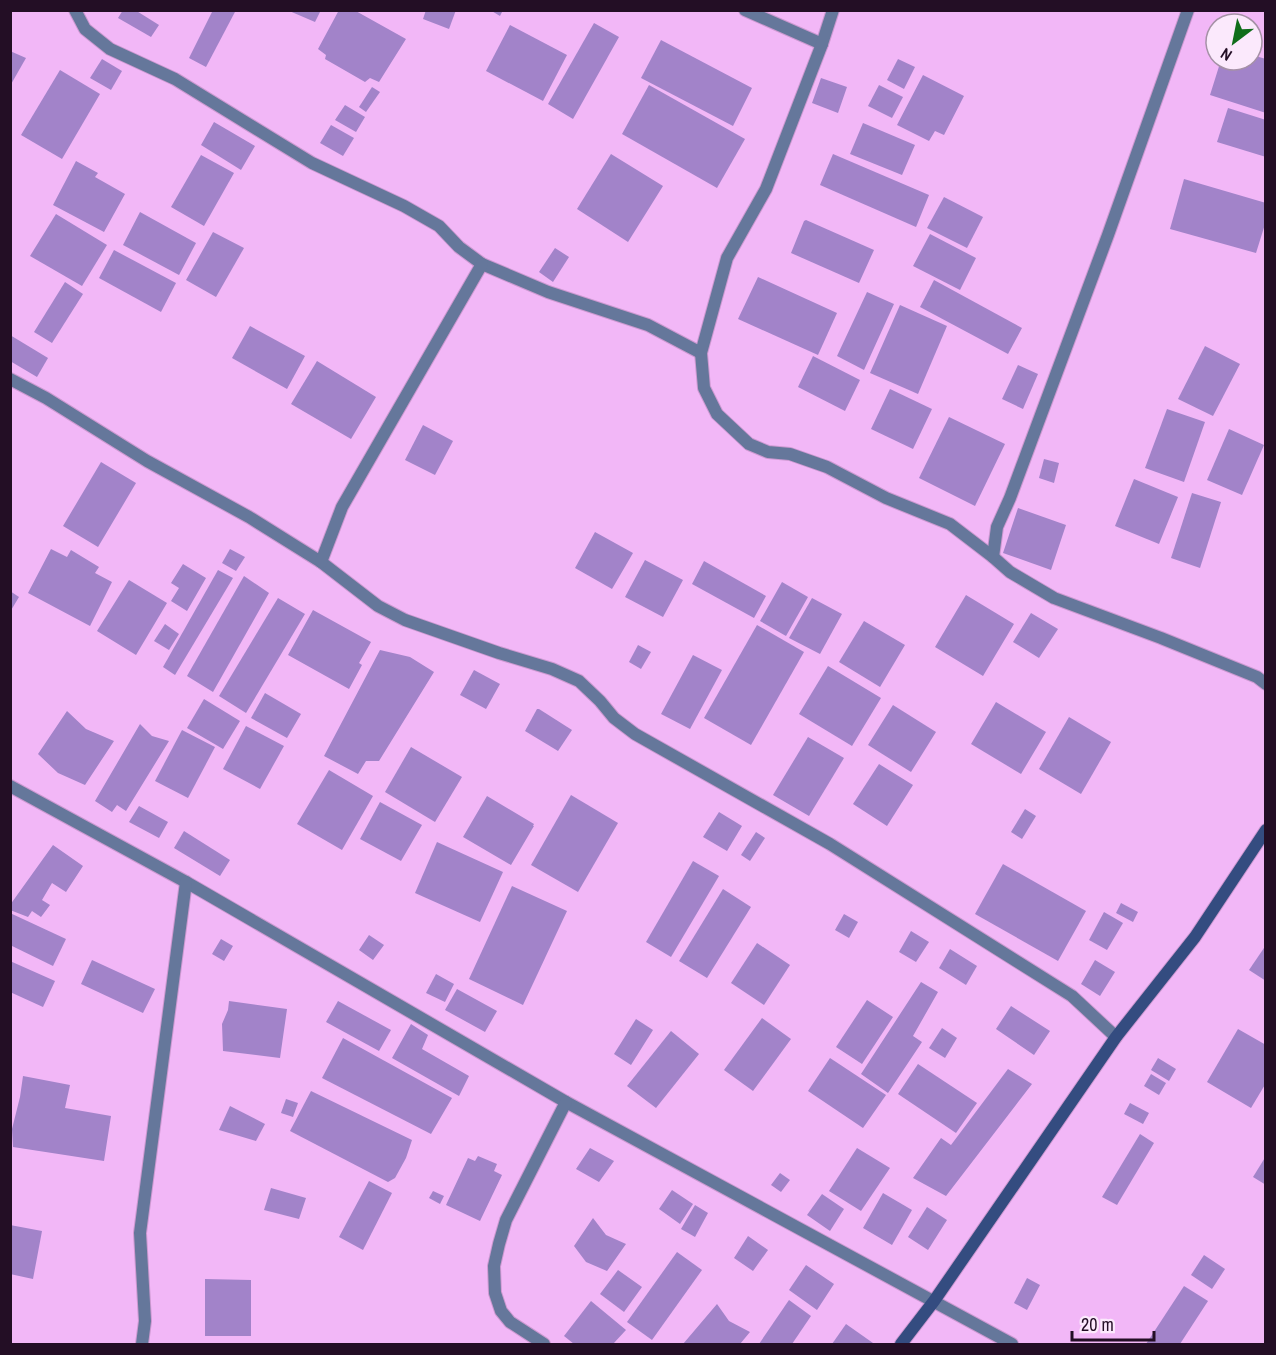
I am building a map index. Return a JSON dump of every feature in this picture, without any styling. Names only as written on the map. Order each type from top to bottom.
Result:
[{"type":"street","points":[[75,10],[85,30],[110,49],[175,79],[312,163],[439,226],[459,247],[482,264],[548,292],[648,325],[701,353]]},
{"type":"street","points":[[745,10],[822,44]]},
{"type":"street","points":[[833,10],[766,189],[727,258],[701,353],[704,388],[717,414],[749,444],[768,452],[790,454],[827,467],[886,498],[950,524],[1010,572],[1054,598],[1161,638],[1257,677],[1266,684]]},
{"type":"street","points":[[993,557],[997,527],[1100,257],[1188,10]]},
{"type":"street","points":[[321,562],[342,507],[482,264]]},
{"type":"street","points":[[10,379],[46,398],[147,461],[249,517],[321,562],[378,606],[405,620],[552,669],[579,681],[614,718],[635,734],[830,844],[1072,996],[1116,1037]]},
{"type":"street","points":[[10,786],[186,882],[566,1102],[1012,1344]]},
{"type":"street","points":[[901,1344],[934,1301],[1116,1037],[1195,937],[1266,830]]},
{"type":"street","points":[[142,1344],[145,1321],[140,1233],[186,882]]},
{"type":"street","points":[[544,1344],[510,1322],[501,1311],[495,1293],[494,1266],[506,1220],[566,1102]]},
{"type":"building","points":[[123,10],[135,10],[159,25],[151,37],[118,18]]},
{"type":"building","points":[[213,10],[236,10],[206,67],[189,58]]},
{"type":"building","points":[[287,10],[321,10],[315,22]]},
{"type":"building","points":[[339,10],[354,10],[406,39],[379,82],[370,78],[365,82],[325,59],[326,55],[318,49]]},
{"type":"building","points":[[426,10],[456,10],[449,29],[423,19]]},
{"type":"building","points":[[490,10],[503,10],[500,16]]},
{"type":"building","points":[[594,23],[619,37],[573,119],[548,104]]},
{"type":"building","points":[[510,25],[567,55],[543,101],[486,71]]},
{"type":"building","points":[[661,40],[752,88],[733,126],[641,78]]},
{"type":"building","points":[[10,51],[26,58],[10,86]]},
{"type":"building","points":[[1264,58],[1266,59],[1266,113],[1210,95],[1217,72],[1264,72]]},
{"type":"building","points":[[102,59],[122,71],[111,90],[90,78]]},
{"type":"building","points":[[898,59],[915,67],[904,89],[887,80]]},
{"type":"building","points":[[60,70],[100,94],[62,159],[21,135]]},
{"type":"building","points":[[923,75],[964,96],[944,135],[935,131],[929,141],[897,125]]},
{"type":"building","points":[[821,78],[847,87],[838,113],[812,103]]},
{"type":"building","points":[[649,85],[745,139],[717,188],[622,134]]},
{"type":"building","points":[[879,85],[903,97],[892,118],[868,106]]},
{"type":"building","points":[[372,87],[380,92],[366,112],[359,107]]},
{"type":"building","points":[[345,105],[365,117],[356,132],[335,120]]},
{"type":"building","points":[[1228,108],[1266,120],[1266,157],[1217,142]]},
{"type":"building","points":[[214,122],[255,146],[241,170],[201,145]]},
{"type":"building","points":[[863,123],[915,145],[902,175],[850,154]]},
{"type":"building","points":[[331,125],[354,138],[343,156],[320,143]]},
{"type":"building","points":[[611,154],[663,186],[628,242],[577,209]]},
{"type":"building","points":[[833,154],[929,195],[916,227],[820,185]]},
{"type":"building","points":[[201,155],[234,173],[204,226],[171,207]]},
{"type":"building","points":[[76,161],[98,173],[95,177],[125,194],[104,232],[53,205]]},
{"type":"building","points":[[1184,179],[1266,203],[1266,221],[1256,253],[1170,229]]},
{"type":"building","points":[[944,197],[983,217],[967,248],[927,228]]},
{"type":"building","points":[[140,212],[196,243],[179,275],[123,245]]},
{"type":"building","points":[[56,214],[107,245],[82,286],[30,256]]},
{"type":"building","points":[[806,220],[874,250],[859,283],[791,253]]},
{"type":"building","points":[[213,232],[244,248],[216,297],[186,280]]},
{"type":"building","points":[[930,234],[976,258],[960,290],[913,266]]},
{"type":"building","points":[[555,248],[569,257],[553,282],[539,272]]},
{"type":"building","points":[[114,250],[176,283],[161,312],[99,278]]},
{"type":"building","points":[[758,277],[837,313],[818,355],[738,319]]},
{"type":"building","points":[[934,280],[1022,328],[1008,354],[920,307]]},
{"type":"building","points":[[65,282],[83,294],[52,343],[34,332]]},
{"type":"building","points":[[867,292],[894,304],[864,370],[837,356]]},
{"type":"building","points":[[900,305],[947,326],[918,394],[870,373]]},
{"type":"building","points":[[250,326],[305,356],[287,389],[232,358]]},
{"type":"building","points":[[10,335],[48,358],[37,377],[10,361]]},
{"type":"building","points":[[1205,346],[1240,364],[1213,416],[1178,399]]},
{"type":"building","points":[[813,356],[860,380],[845,411],[798,387]]},
{"type":"building","points":[[317,361],[376,397],[351,439],[291,404]]},
{"type":"building","points":[[1018,365],[1038,374],[1023,409],[1002,399]]},
{"type":"building","points":[[890,389],[932,409],[913,449],[871,429]]},
{"type":"building","points":[[1167,409],[1205,422],[1184,482],[1145,468]]},
{"type":"building","points":[[949,417],[1005,444],[975,506],[919,478]]},
{"type":"building","points":[[423,425],[453,441],[435,475],[405,460]]},
{"type":"building","points":[[1229,429],[1264,445],[1242,495],[1207,480]]},
{"type":"building","points":[[1044,459],[1059,463],[1054,483],[1039,478]]},
{"type":"building","points":[[101,462],[136,483],[98,547],[63,526]]},
{"type":"building","points":[[1134,479],[1178,497],[1159,544],[1115,526]]},
{"type":"building","points":[[1192,493],[1221,502],[1200,568],[1171,558]]},
{"type":"building","points":[[1018,508],[1066,525],[1051,570],[1003,553]]},
{"type":"building","points":[[595,532],[633,553],[612,589],[575,568]]},
{"type":"building","points":[[51,549],[67,557],[71,550],[99,567],[95,573],[112,582],[90,626],[28,593]]},
{"type":"building","points":[[230,549],[245,557],[236,571],[222,563]]},
{"type":"building","points":[[645,560],[683,580],[663,617],[625,597]]},
{"type":"building","points":[[704,561],[766,596],[754,618],[692,584]]},
{"type":"building","points":[[183,564],[206,578],[187,611],[171,601],[179,588],[171,583]]},
{"type":"building","points":[[218,570],[233,578],[175,675],[163,667]]},
{"type":"building","points":[[244,576],[269,593],[213,692],[187,676]]},
{"type":"building","points":[[129,580],[167,603],[136,655],[97,631]]},
{"type":"building","points":[[782,582],[808,597],[786,636],[760,621]]},
{"type":"building","points":[[10,591],[19,597],[10,612]]},
{"type":"building","points":[[966,595],[1014,624],[983,676],[935,647]]},
{"type":"building","points":[[278,598],[305,614],[246,713],[219,696]]},
{"type":"building","points":[[812,598],[842,614],[820,654],[789,638]]},
{"type":"building","points":[[313,610],[371,642],[359,663],[362,665],[349,689],[288,655]]},
{"type":"building","points":[[1031,613],[1058,629],[1039,658],[1013,642]]},
{"type":"building","points":[[864,621],[905,645],[880,687],[839,662]]},
{"type":"building","points":[[165,624],[179,634],[169,650],[154,641]]},
{"type":"building","points":[[757,625],[804,652],[751,745],[704,718]]},
{"type":"building","points":[[638,645],[651,652],[641,669],[629,662]]},
{"type":"building","points":[[380,650],[410,657],[434,672],[379,761],[366,761],[358,774],[324,756]]},
{"type":"building","points":[[693,655],[722,670],[690,729],[661,714]]},
{"type":"building","points":[[828,666],[881,698],[852,746],[799,714]]},
{"type":"building","points":[[474,670],[500,684],[486,709],[460,695]]},
{"type":"building","points":[[265,693],[301,714],[287,738],[251,718]]},
{"type":"building","points":[[204,699],[240,721],[223,749],[187,728]]},
{"type":"building","points":[[996,702],[1046,732],[1021,774],[971,744]]},
{"type":"building","points":[[893,705],[936,732],[911,772],[868,745]]},
{"type":"building","points":[[537,709],[572,730],[558,751],[525,731]]},
{"type":"building","points":[[67,711],[86,729],[114,741],[85,785],[58,773],[38,754]]},
{"type":"building","points":[[1069,717],[1111,742],[1081,794],[1039,769]]},
{"type":"building","points":[[140,724],[152,736],[169,741],[126,811],[117,805],[112,812],[95,801]]},
{"type":"building","points":[[246,726],[284,746],[260,789],[223,769]]},
{"type":"building","points":[[182,730],[215,747],[188,798],[155,781]]},
{"type":"building","points":[[808,737],[844,758],[809,816],[773,795]]},
{"type":"building","points":[[411,747],[462,777],[435,822],[385,792]]},
{"type":"building","points":[[879,764],[913,785],[887,826],[853,804]]},
{"type":"building","points":[[329,770],[373,796],[342,850],[297,824]]},
{"type":"building","points":[[571,795],[618,823],[578,892],[531,865]]},
{"type":"building","points":[[487,796],[534,824],[511,865],[463,837]]},
{"type":"building","points":[[380,802],[422,825],[401,861],[360,839]]},
{"type":"building","points":[[139,806],[168,822],[159,838],[129,822]]},
{"type":"building","points":[[1025,809],[1036,816],[1022,839],[1011,832]]},
{"type":"building","points":[[719,812],[742,826],[727,851],[703,837]]},
{"type":"building","points":[[184,831],[230,860],[220,876],[174,848]]},
{"type":"building","points":[[756,832],[765,838],[750,861],[741,855]]},
{"type":"building","points":[[437,842],[503,872],[480,922],[415,893]]},
{"type":"building","points":[[53,845],[83,866],[66,892],[52,883],[42,900],[50,905],[41,917],[32,911],[28,917],[10,910],[10,905]]},
{"type":"building","points":[[693,861],[719,876],[671,957],[646,942]]},
{"type":"building","points":[[1003,864],[1086,911],[1058,961],[975,914]]},
{"type":"building","points":[[512,886],[567,911],[523,1005],[469,979]]},
{"type":"building","points":[[723,889],[751,907],[707,978],[679,961]]},
{"type":"building","points":[[1121,903],[1138,912],[1133,922],[1116,913]]},
{"type":"building","points":[[1104,912],[1123,923],[1107,950],[1089,940]]},
{"type":"building","points":[[10,913],[66,939],[53,966],[10,945]]},
{"type":"building","points":[[844,914],[858,922],[849,938],[835,930]]},
{"type":"building","points":[[911,931],[929,942],[916,962],[899,952]]},
{"type":"building","points":[[369,935],[384,945],[373,960],[359,950]]},
{"type":"building","points":[[221,939],[233,946],[224,961],[212,954]]},
{"type":"building","points":[[757,943],[790,965],[764,1005],[731,983]]},
{"type":"building","points":[[1266,945],[1266,981],[1249,970]]},
{"type":"building","points":[[950,949],[977,966],[966,985],[939,968]]},
{"type":"building","points":[[92,960],[155,989],[143,1013],[81,984]]},
{"type":"building","points":[[1095,960],[1115,972],[1100,996],[1081,984]]},
{"type":"building","points":[[10,961],[55,981],[43,1007],[10,992]]},
{"type":"building","points":[[436,974],[454,984],[445,1002],[426,993]]},
{"type":"building","points":[[921,982],[938,992],[913,1036],[922,1042],[888,1093],[861,1074]]},
{"type":"building","points":[[457,989],[497,1011],[485,1032],[445,1010]]},
{"type":"building","points":[[867,1000],[893,1017],[862,1064],[836,1047]]},
{"type":"building","points":[[229,1001],[287,1009],[280,1058],[223,1051],[222,1024]]},
{"type":"building","points":[[338,1001],[391,1030],[379,1051],[326,1022]]},
{"type":"building","points":[[1011,1006],[1050,1031],[1034,1055],[996,1029]]},
{"type":"building","points":[[762,1018],[791,1039],[753,1091],[724,1070]]},
{"type":"building","points":[[636,1019],[653,1030],[631,1065],[614,1054]]},
{"type":"building","points":[[411,1024],[428,1035],[422,1049],[469,1076],[459,1096],[392,1058]]},
{"type":"building","points":[[942,1028],[957,1038],[945,1058],[929,1048]]},
{"type":"building","points":[[1238,1029],[1266,1045],[1266,1083],[1251,1108],[1207,1082]]},
{"type":"building","points":[[671,1031],[699,1054],[656,1108],[627,1086]]},
{"type":"building","points":[[343,1038],[452,1098],[431,1134],[322,1078]]},
{"type":"building","points":[[830,1058],[886,1095],[863,1128],[808,1091]]},
{"type":"building","points":[[1158,1058],[1176,1069],[1169,1081],[1151,1070]]},
{"type":"building","points":[[918,1064],[977,1103],[956,1133],[898,1094]]},
{"type":"building","points":[[1008,1069],[1032,1084],[946,1196],[913,1178],[941,1138],[951,1145]]},
{"type":"building","points":[[1151,1074],[1166,1083],[1159,1095],[1144,1086]]},
{"type":"building","points":[[23,1076],[70,1085],[65,1108],[111,1116],[104,1161],[13,1147],[12,1129]]},
{"type":"building","points":[[311,1091],[412,1140],[406,1158],[395,1178],[388,1182],[290,1131]]},
{"type":"building","points":[[286,1099],[298,1103],[293,1117],[281,1113]]},
{"type":"building","points":[[1130,1103],[1149,1113],[1143,1124],[1124,1114]]},
{"type":"building","points":[[230,1106],[265,1124],[256,1141],[219,1130]]},
{"type":"building","points":[[1140,1134],[1154,1143],[1117,1205],[1102,1197]]},
{"type":"building","points":[[590,1148],[614,1161],[599,1182],[576,1169]]},
{"type":"building","points":[[857,1148],[890,1168],[861,1211],[829,1191]]},
{"type":"building","points":[[478,1156],[497,1164],[494,1171],[502,1175],[480,1221],[446,1205],[468,1158],[475,1161]]},
{"type":"building","points":[[1266,1156],[1266,1185],[1253,1177]]},
{"type":"building","points":[[780,1173],[790,1180],[781,1192],[771,1185]]},
{"type":"building","points":[[369,1181],[392,1193],[363,1250],[339,1237]]},
{"type":"building","points":[[271,1188],[306,1198],[299,1219],[264,1210]]},
{"type":"building","points":[[672,1190],[693,1204],[680,1224],[659,1209]]},
{"type":"building","points":[[433,1191],[444,1196],[440,1204],[429,1198]]},
{"type":"building","points":[[883,1193],[912,1210],[892,1245],[863,1228]]},
{"type":"building","points":[[822,1194],[844,1209],[830,1231],[807,1215]]},
{"type":"building","points":[[695,1205],[708,1213],[695,1237],[681,1229]]},
{"type":"building","points":[[927,1207],[947,1220],[928,1250],[908,1237]]},
{"type":"building","points":[[593,1218],[606,1235],[626,1244],[607,1271],[586,1262],[574,1246]]},
{"type":"building","points":[[10,1225],[42,1231],[33,1279],[10,1274]]},
{"type":"building","points":[[748,1236],[768,1250],[753,1271],[734,1258]]},
{"type":"building","points":[[677,1252],[702,1270],[652,1340],[627,1322]]},
{"type":"building","points":[[1204,1255],[1225,1269],[1212,1289],[1191,1275]]},
{"type":"building","points":[[806,1265],[834,1284],[817,1310],[789,1290]]},
{"type":"building","points":[[618,1270],[642,1287],[624,1312],[600,1294]]},
{"type":"building","points":[[1027,1278],[1040,1285],[1027,1310],[1014,1303]]},
{"type":"building","points":[[205,1279],[251,1280],[251,1336],[205,1336]]},
{"type":"building","points":[[1184,1286],[1208,1301],[1180,1344],[1146,1344]]},
{"type":"building","points":[[789,1300],[811,1316],[792,1344],[759,1344]]},
{"type":"building","points":[[591,1301],[626,1330],[613,1344],[574,1344],[564,1336]]},
{"type":"building","points":[[717,1304],[729,1321],[750,1332],[740,1344],[683,1344]]},
{"type":"building","points":[[846,1324],[873,1343],[832,1344]]}]
